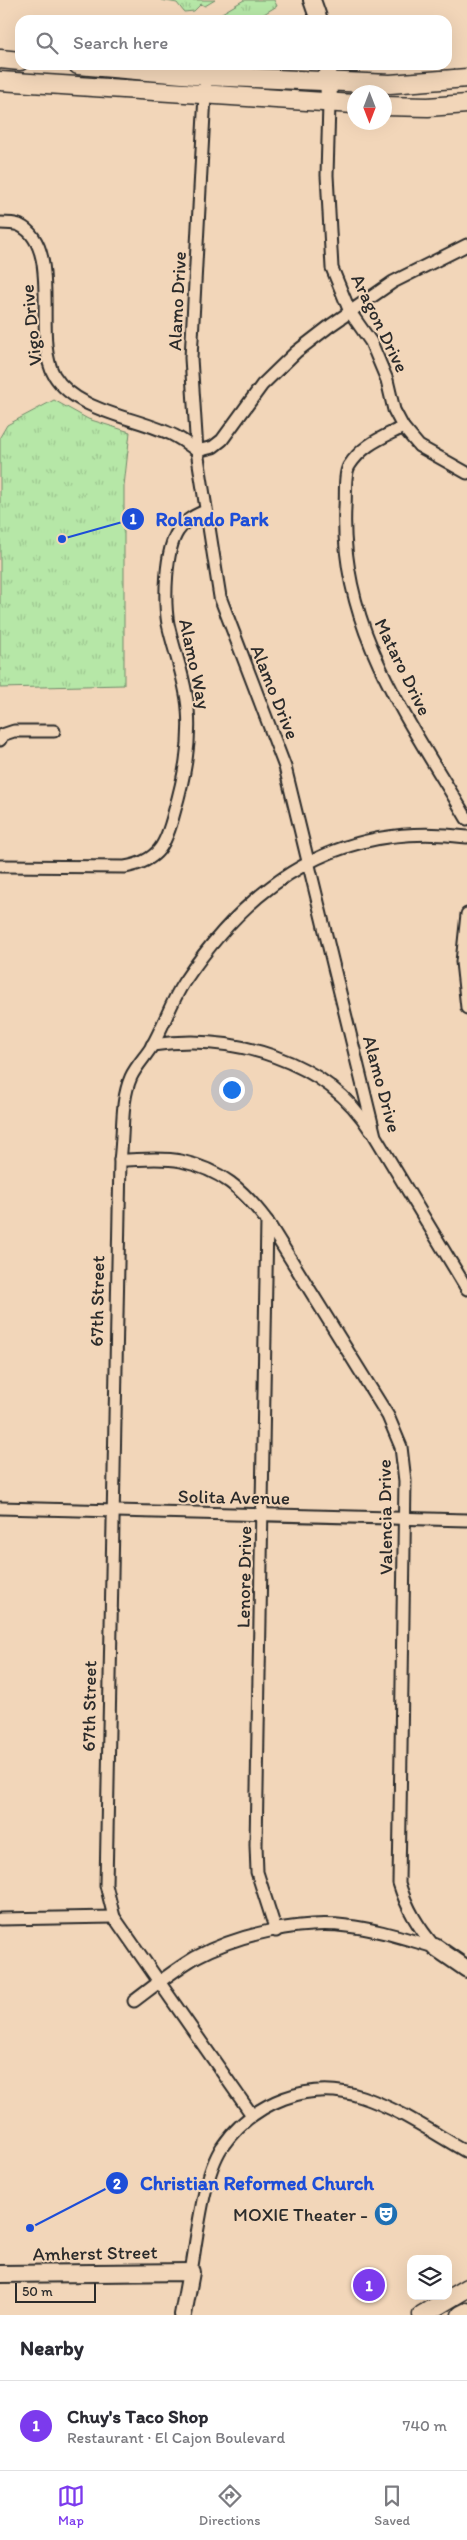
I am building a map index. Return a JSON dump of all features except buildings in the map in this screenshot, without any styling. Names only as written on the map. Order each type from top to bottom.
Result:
[{"type":"main road","points":[[0,59],[15,60]]},
{"type":"main road","points":[[136,70],[206,76],[329,72],[390,84],[467,78]]},
{"type":"main road","points":[[0,81],[347,104]]},
{"type":"main road","points":[[392,106],[428,107],[467,104]]},
{"type":"main road","points":[[422,2315],[467,2288]]},
{"type":"main road","points":[[461,2315],[467,2312]]},
{"type":"street","points":[[312,0],[316,15]]},
{"type":"street","name":"Aragon Drive","points":[[329,72],[327,175],[332,268],[350,312],[371,342],[387,380],[394,410],[403,427],[419,446],[467,474]]},
{"type":"street","name":"Alamo Drive","points":[[206,76],[191,358],[197,451],[220,597],[285,767],[375,1136],[467,1289]]},
{"type":"street","name":"Vigo Drive","points":[[0,223],[17,224],[25,229],[41,249],[51,367],[66,392],[82,401],[175,436],[197,451]]},
{"type":"street","points":[[197,451],[213,447],[222,440],[262,385],[282,364],[331,325],[393,282],[467,246]]},
{"type":"street","name":"Mataro Drive","points":[[403,427],[362,448],[348,468],[344,523],[354,596],[369,645],[395,699],[467,819]]},
{"type":"street","name":"Alamo Way","points":[[0,865],[124,867],[136,865],[154,855],[167,840],[186,770],[189,748],[188,706],[166,613],[167,575],[177,532],[190,517],[205,511]]},
{"type":"street","points":[[0,740],[2,735],[14,731],[54,731]]},
{"type":"street","name":"67th Street","points":[[252,2115],[114,1918],[106,1885],[120,1160],[126,1095],[131,1077],[152,1045],[172,1002],[212,944],[259,897],[309,862],[337,849],[385,837],[416,833],[467,836]]},
{"type":"street","points":[[467,914],[462,962],[467,1008]]},
{"type":"street","points":[[152,1045],[186,1041],[222,1043],[277,1057],[327,1086],[355,1111],[375,1136]]},
{"type":"street","name":"Valencia Drive","points":[[120,1160],[180,1161],[224,1176],[248,1196],[267,1221],[388,1416],[401,1447],[405,1518],[399,1883],[416,1924],[435,1947]]},
{"type":"street","name":"Lenore Drive","points":[[267,1221],[256,1845],[257,1872],[276,1930]]},
{"type":"street","name":"Solita Avenue","points":[[0,1508],[467,1520]]},
{"type":"street","points":[[0,1919],[114,1918]]},
{"type":"street","points":[[134,2001],[183,1965],[210,1950],[242,1938],[276,1930],[323,1925],[379,1931],[435,1947],[467,1969]]},
{"type":"street","points":[[183,2315],[208,2182],[222,2148],[252,2115],[290,2096],[334,2091],[362,2096],[384,2106],[467,2152]]},
{"type":"street","name":"Amherst Street","points":[[0,2274],[190,2272]]},
{"type":"green space","points":[[161,0],[215,0],[205,6],[201,4],[194,11],[184,12],[177,3]]},
{"type":"green space","points":[[244,0],[274,0],[277,6],[262,15],[218,15]]},
{"type":"green space","points":[[54,400],[88,419],[130,432],[124,486],[124,685],[0,688],[0,437],[7,425]]},
{"type":"place","name":"Rolando Park","points":[[62,539]]},
{"type":"place","name":"MOXIE Theater -","points":[[386,2214]]},
{"type":"place","name":"Christian Reformed Church","points":[[30,2228]]},
{"type":"place","name":"Chuy's Taco Shop","points":[[369,2285]]}]
